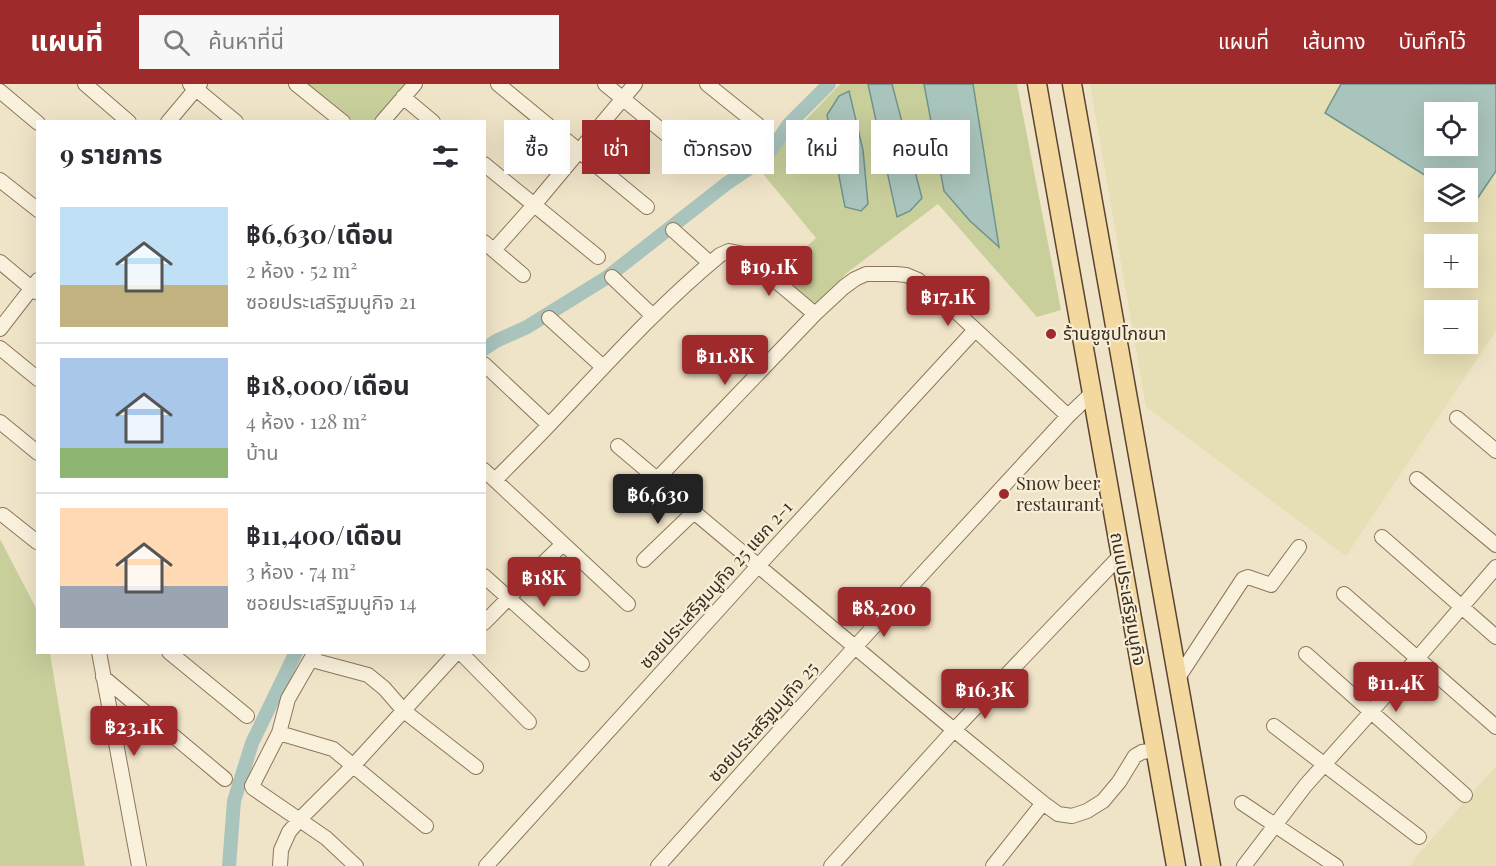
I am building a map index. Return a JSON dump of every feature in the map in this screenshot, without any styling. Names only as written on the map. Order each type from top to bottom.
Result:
[{"type":"main road","name":"ถนนประเสริฐมนูกิจ","points":[[1037,84],[1176,866]]},
{"type":"main road","name":"ถนนประเสริฐมนูกิจ","points":[[1072,84],[1211,866]]},
{"type":"street","points":[[85,84],[127,120]]},
{"type":"street","points":[[296,84],[341,120]]},
{"type":"street","points":[[384,120],[415,84]]},
{"type":"street","points":[[498,84],[647,207]]},
{"type":"street","points":[[605,84],[662,131]]},
{"type":"street","points":[[523,275],[489,246],[534,205],[635,84]]},
{"type":"street","points":[[707,84],[752,120]]},
{"type":"street","points":[[170,120],[196,86],[234,120]]},
{"type":"street","points":[[0,91],[36,121]]},
{"type":"street","points":[[403,97],[430,120]]},
{"type":"street","points":[[486,166],[598,257]]},
{"type":"street","points":[[0,180],[36,208]]},
{"type":"street","points":[[672,230],[710,263]]},
{"type":"street","points":[[495,480],[653,316],[720,255],[729,251],[744,254],[815,314]]},
{"type":"street","points":[[0,262],[35,287],[0,328]]},
{"type":"street","points":[[657,479],[815,314],[844,287],[866,274],[906,275],[918,280],[951,307],[1068,416]]},
{"type":"street","points":[[612,278],[653,316]]},
{"type":"street","points":[[549,318],[603,367]]},
{"type":"street","name":"ซอยประเสริฐมนูกิจ 25 แยก 2-1","points":[[486,866],[975,330]]},
{"type":"street","points":[[0,348],[36,377]]},
{"type":"street","points":[[486,366],[549,425]]},
{"type":"street","name":"ซอยประเสริฐมนูกิจ 25","points":[[658,866],[855,647],[1068,416],[1092,393]]},
{"type":"street","points":[[1457,418],[1496,451]]},
{"type":"street","points":[[0,422],[36,451]]},
{"type":"street","points":[[618,446],[954,730],[1042,803],[1059,814],[1072,816],[1087,811],[1103,801],[1119,782],[1135,756],[1142,752],[1156,750]]},
{"type":"street","points":[[486,472],[628,604]]},
{"type":"street","points":[[1417,479],[1496,545]]},
{"type":"street","points":[[644,561],[694,512]]},
{"type":"street","points":[[3,515],[36,541]]},
{"type":"street","points":[[1382,537],[1496,637]]},
{"type":"street","points":[[486,621],[563,544]]},
{"type":"street","points":[[1178,678],[1243,579],[1248,577],[1271,585],[1299,547]]},
{"type":"street","points":[[831,866],[954,730],[1120,556]]},
{"type":"street","points":[[1245,866],[1323,764],[1496,567]]},
{"type":"street","points":[[486,578],[582,664]]},
{"type":"street","points":[[1344,594],[1496,727]]},
{"type":"street","points":[[99,654],[139,866]]},
{"type":"street","points":[[171,654],[247,716]]},
{"type":"street","points":[[280,866],[281,850],[289,832],[457,654]]},
{"type":"street","points":[[461,654],[529,722]]},
{"type":"street","points":[[1306,654],[1465,795]]},
{"type":"street","points":[[356,866],[326,838],[252,786],[279,733],[288,699],[314,656],[368,675],[384,688],[404,711],[476,767]]},
{"type":"street","points":[[103,677],[225,779]]},
{"type":"street","points":[[1274,726],[1419,837]]},
{"type":"street","points":[[279,733],[333,749],[426,826]]},
{"type":"street","points":[[993,866],[1042,803]]},
{"type":"street","points":[[1242,803],[1336,866]]},
{"type":"shaded area","points":[[1090,84],[1341,84],[1325,113],[1424,175],[1424,222],[1478,222],[1478,198],[1496,171],[1496,331],[1346,556],[1146,407]]},
{"type":"shaded area","points":[[1496,766],[1496,866],[1410,866],[1422,850]]},
{"type":"green space","points":[[289,84],[423,84],[394,120],[333,120]]},
{"type":"green space","points":[[840,84],[1017,84],[1061,310],[1037,317],[938,204],[848,272],[804,316],[767,283],[816,238],[763,174],[774,174],[774,153],[786,141],[786,174],[859,174],[859,120],[806,120]]},
{"type":"green space","points":[[0,539],[36,608],[36,654],[50,654],[85,866],[0,866]]},
{"type":"water","points":[[868,84],[892,84],[901,120],[876,120]]},
{"type":"water","points":[[924,84],[973,84],[999,247],[970,221],[944,191],[941,174],[970,174],[970,120],[931,120]]},
{"type":"water","points":[[1341,84],[1496,84],[1496,171],[1478,198],[1478,168],[1424,168],[1424,175],[1325,113]]},
{"type":"water","points":[[849,91],[856,120],[828,120],[827,115],[839,96]]},
{"type":"water","points":[[859,133],[863,150],[868,204],[861,211],[845,207],[839,174],[859,174]]},
{"type":"water","points":[[888,174],[916,174],[922,198],[910,211],[897,217]]},
{"type":"waterway","points":[[486,348],[527,327],[606,278],[726,184],[766,157],[789,124],[829,84]]},
{"type":"waterway","points":[[229,866],[234,801],[252,743],[295,654]]},
{"type":"place","name":"ร้านยูซุปโภชนา","points":[[1051,334]]},
{"type":"place","name":"Snow beer restaurant","points":[[1004,494]]}]
